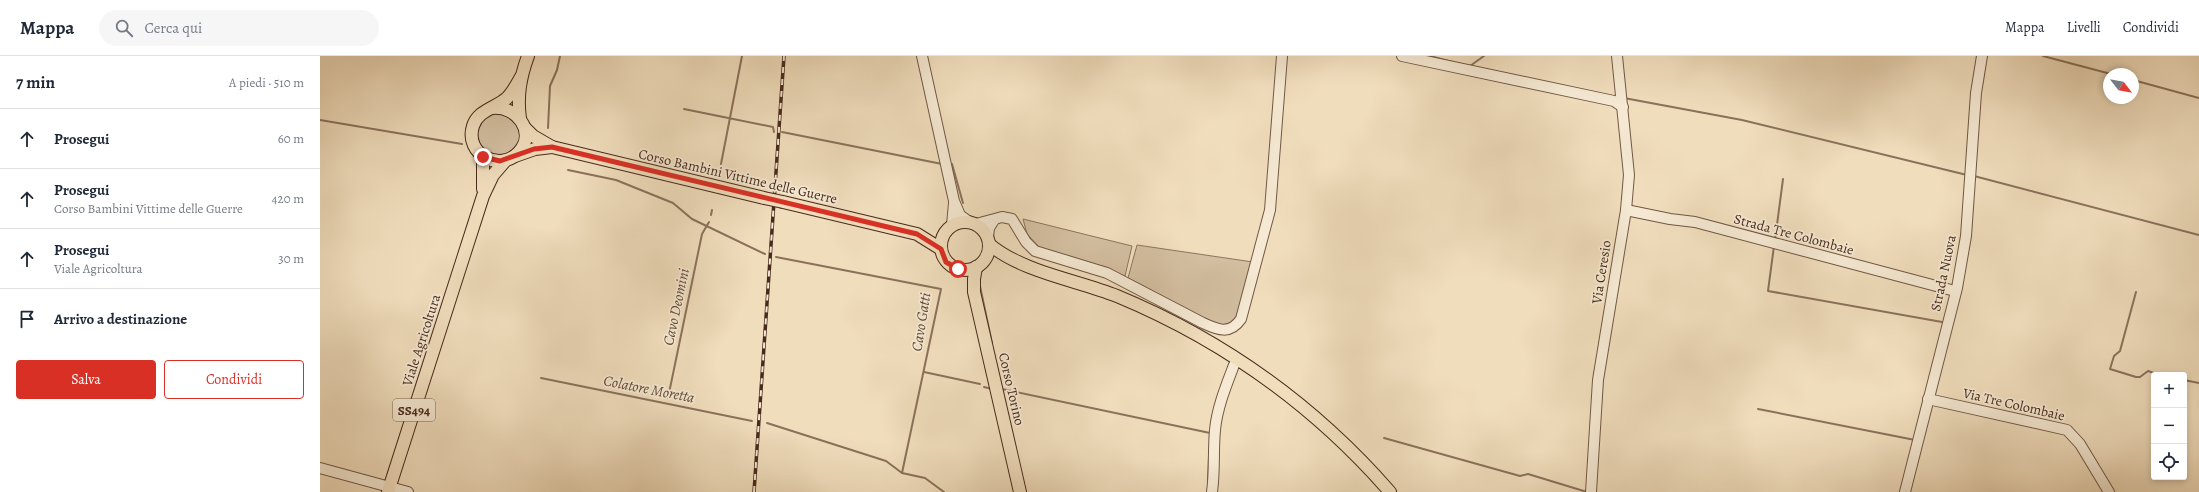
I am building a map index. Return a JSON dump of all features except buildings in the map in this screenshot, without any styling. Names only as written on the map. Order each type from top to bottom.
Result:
[{"type":"main road","name":"Viale Agricoltura","points":[[388,490],[483,196],[493,175],[524,144],[518,102],[521,77],[528,56]]},
{"type":"main road","name":"Viale Agricoltura","points":[[483,196],[485,172],[483,157],[474,146],[472,130],[478,116],[509,97],[521,77]]},
{"type":"main road","points":[[492,108],[508,109],[522,123]]},
{"type":"main road","name":"Corso Bambini Vittime delle Guerre","points":[[522,123],[533,136],[552,147],[917,234]]},
{"type":"main road","name":"Corso Bambini Vittime delle Guerre","points":[[510,158],[534,149],[552,147]]},
{"type":"main road","points":[[483,157],[494,161],[510,158]]},
{"type":"main road","points":[[917,234],[972,223],[983,229],[988,241],[988,254],[980,265]]},
{"type":"main road","points":[[949,227],[941,239],[941,249],[946,262],[958,269],[967,270],[998,260],[1017,262],[1116,296],[1195,333],[1264,376],[1313,414],[1365,464],[1390,492]]},
{"type":"main road","points":[[917,234],[941,249]]},
{"type":"main road","points":[[988,241],[1017,262]]},
{"type":"main road","name":"Corso Torino","points":[[980,265],[974,280],[974,292],[1020,492]]},
{"type":"main road","name":"Corso Torino","points":[[958,269],[968,280],[974,292]]},
{"type":"street","points":[[922,56],[954,201],[960,215],[972,223],[994,220],[1002,217],[1012,219],[1020,228],[1026,242],[1035,251],[1107,273],[1213,327],[1226,331],[1232,329],[1241,319],[1270,210],[1282,56]]},
{"type":"street","points":[[1402,56],[1614,101],[1623,107]]},
{"type":"street","name":"Via Ceresio","points":[[1591,492],[1598,380],[1626,210],[1629,175],[1617,56]]},
{"type":"street","name":"Strada Nuova","points":[[1905,492],[1955,291],[1966,236],[1976,93],[1982,56]]},
{"type":"street","points":[[949,227],[954,201]]},
{"type":"street","name":"Strada Tre Colombaie","points":[[1626,210],[1670,219],[1695,222],[1955,291]]},
{"type":"street","points":[[988,241],[989,228],[994,220]]},
{"type":"street","points":[[1212,492],[1214,476],[1215,429],[1221,400],[1234,365]]},
{"type":"street","name":"Via Tre Colombaie","points":[[1928,399],[2067,430],[2080,444],[2109,492]]},
{"type":"street","points":[[320,468],[388,490],[408,492]]},
{"type":"shaded area","points":[[499,113],[511,117],[517,123],[521,135],[517,147],[511,153],[499,157],[487,153],[481,147],[477,135],[481,123],[487,117]]},
{"type":"shaded area","points":[[1023,219],[1132,246],[1125,276],[1042,250],[1027,234]]},
{"type":"shaded area","points":[[1137,245],[1253,262],[1240,316],[1233,325],[1221,327],[1128,278]]},
{"type":"waterway","name":"Cavo Gatti","points":[[548,128],[550,86],[557,70],[560,56]]},
{"type":"waterway","name":"Cavo Deomini","points":[[721,164],[742,56]]},
{"type":"waterway","points":[[1430,56],[1452,62]]},
{"type":"waterway","points":[[1470,66],[1484,56]]},
{"type":"waterway","points":[[2043,56],[2103,72]]},
{"type":"waterway","points":[[2139,82],[2199,98]]},
{"type":"waterway","points":[[1624,98],[1742,120],[1967,175]]},
{"type":"waterway","name":"Cavo Deomini","points":[[684,109],[773,127],[774,132]]},
{"type":"waterway","points":[[320,120],[462,144]]},
{"type":"waterway","points":[[782,132],[942,164]]},
{"type":"waterway","points":[[948,165],[952,164],[963,203]]},
{"type":"waterway","name":"Cavo Gatti","points":[[568,170],[616,180],[673,203],[692,219],[765,254]]},
{"type":"waterway","points":[[1974,176],[2199,235]]},
{"type":"waterway","points":[[1775,240],[1783,179]]},
{"type":"waterway","name":"Cavo Deomini","points":[[711,215],[712,210]]},
{"type":"waterway","name":"Cavo Deomini","points":[[668,398],[702,234],[709,222]]},
{"type":"waterway","points":[[1774,246],[1768,291],[1942,322]]},
{"type":"waterway","name":"Cavo Gatti","points":[[776,257],[941,289],[902,473]]},
{"type":"waterway","points":[[980,286],[992,343]]},
{"type":"waterway","points":[[2136,292],[2120,351],[2114,356],[2110,369],[2136,377],[2140,377],[2148,371],[2151,372]]},
{"type":"waterway","points":[[924,372],[980,384]]},
{"type":"waterway","name":"Colatore Moretta","points":[[541,378],[752,421]]},
{"type":"waterway","points":[[2187,381],[2199,383]]},
{"type":"waterway","points":[[984,387],[992,389]]},
{"type":"waterway","points":[[1002,389],[1210,433]]},
{"type":"waterway","points":[[1758,409],[1915,440]]},
{"type":"waterway","name":"Colatore Moretta","points":[[767,423],[886,461],[902,473],[925,478],[944,492]]},
{"type":"waterway","points":[[1384,438],[1520,476],[1528,474],[1587,492]]},
{"type":"waterway","points":[[1208,481],[1209,456]]},
{"type":"railway","points":[[754,492],[784,56]]},
{"type":"route","points":[[483,157],[488,160],[505,161],[534,149],[552,147],[917,234],[929,240],[941,249],[946,262],[958,269]]}]
